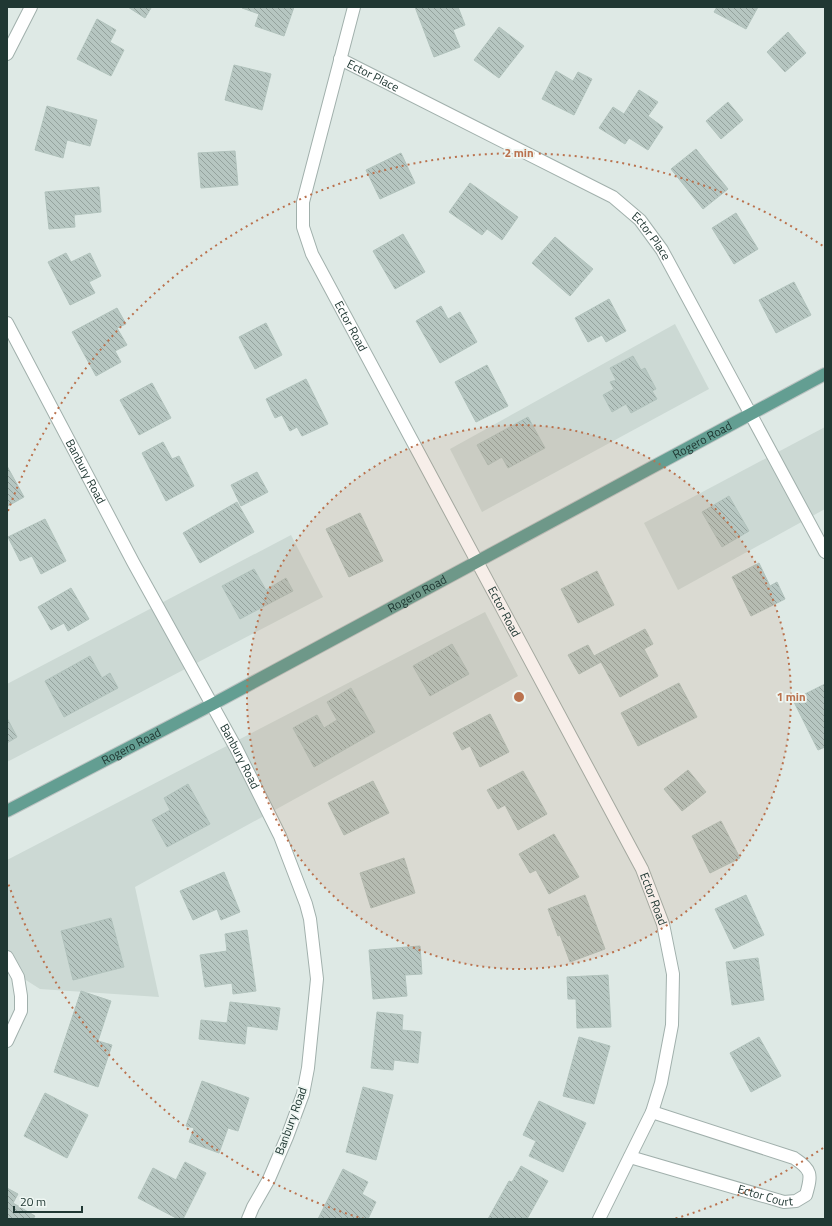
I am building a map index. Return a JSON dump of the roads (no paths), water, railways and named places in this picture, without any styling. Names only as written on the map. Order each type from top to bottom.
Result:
[{"type":"main road","name":"Rogero Road","points":[[7,811],[213,704],[825,374]]},
{"type":"street","points":[[7,54],[31,7]]},
{"type":"street","name":"Ector Road","points":[[354,7],[303,202],[303,227],[312,254],[642,869],[663,924],[673,974],[672,1025],[661,1083],[652,1112],[598,1219]]},
{"type":"street","name":"Ector Place","points":[[340,59],[613,197],[640,220],[662,250],[825,552]]},
{"type":"street","name":"Banbury Road","points":[[7,324],[133,562],[236,748],[280,836],[310,918],[317,979],[308,1068],[303,1094],[269,1179],[248,1219]]},
{"type":"street","points":[[7,957],[18,977],[21,996],[21,1011],[7,1041]]},
{"type":"street","name":"Ector Court","points":[[630,1157],[784,1202],[796,1201],[806,1195],[810,1180],[807,1167],[794,1158],[652,1112]]}]
